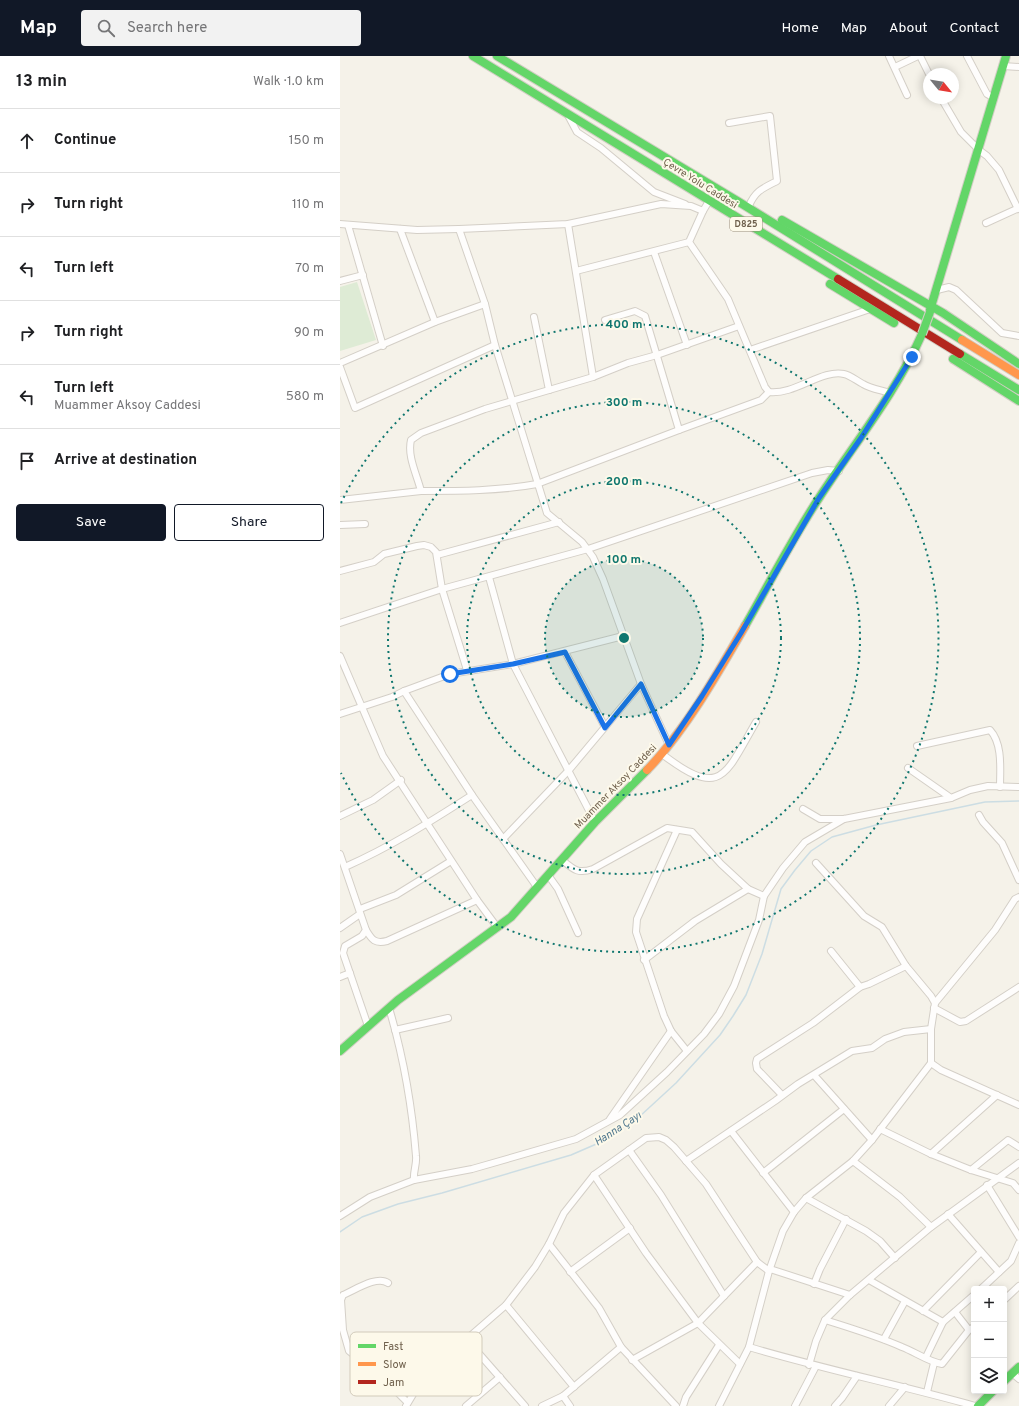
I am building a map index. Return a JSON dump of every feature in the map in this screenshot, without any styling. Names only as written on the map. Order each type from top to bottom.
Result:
[{"type":"main road","name":"Çevre Yolu Caddesi","points":[[473,56],[1019,390]]},
{"type":"main road","name":"Çevre Yolu Caddesi","points":[[497,56],[739,202],[1019,375]]},
{"type":"main road","name":"Muammer Aksoy Caddesi","points":[[340,1051],[389,1008],[511,917],[595,822],[662,754],[702,696],[741,633],[819,498],[839,471],[912,357],[931,310],[1006,56]]},
{"type":"main road","points":[[709,201],[781,253],[870,309],[921,336],[1019,401]]},
{"type":"main road","points":[[739,202],[782,220],[1019,364]]},
{"type":"main road","points":[[1007,1378],[1019,1366]]},
{"type":"main road","points":[[976,1406],[990,1394]]},
{"type":"street","points":[[889,56],[907,95]]},
{"type":"street","points":[[895,67],[919,56],[926,68]]},
{"type":"street","points":[[967,56],[987,94],[994,98]]},
{"type":"street","points":[[1003,66],[1019,67]]},
{"type":"street","points":[[945,104],[961,132],[987,156],[998,170],[1018,208],[986,223]]},
{"type":"street","points":[[567,113],[576,132],[601,148],[654,192],[704,211]]},
{"type":"street","points":[[730,123],[770,116],[777,181],[759,190],[753,197],[749,206]]},
{"type":"street","points":[[689,242],[691,235],[709,201]]},
{"type":"street","points":[[340,224],[400,229],[459,229],[568,224],[661,204],[691,206]]},
{"type":"street","points":[[568,224],[592,377]]},
{"type":"street","points":[[348,225],[383,346]]},
{"type":"street","points":[[400,229],[435,322]]},
{"type":"street","points":[[459,229],[485,304],[494,346],[547,513],[588,549],[603,579],[622,636],[641,684],[669,745]]},
{"type":"street","points":[[576,271],[689,242]]},
{"type":"street","points":[[689,242],[728,299],[765,387],[769,392],[776,393],[789,390],[830,374],[844,374],[865,385],[890,393]]},
{"type":"street","points":[[654,252],[687,345]]},
{"type":"street","points":[[340,281],[363,276]]},
{"type":"street","points":[[937,290],[949,287],[956,290],[1002,333],[1019,336]]},
{"type":"street","points":[[340,363],[383,346],[435,322],[485,304]]},
{"type":"street","points":[[750,350],[870,309]]},
{"type":"street","points":[[605,320],[635,311],[642,313],[645,316],[680,430]]},
{"type":"street","points":[[534,317],[550,390]]},
{"type":"street","points":[[421,491],[411,455],[411,440],[421,433],[485,409],[592,377],[628,363],[687,345],[739,326]]},
{"type":"street","points":[[340,367],[355,408],[494,346]]},
{"type":"street","points":[[340,500],[421,491],[465,491],[515,488],[537,484],[761,400],[769,392]]},
{"type":"street","points":[[340,624],[442,588],[588,549],[812,473],[828,470],[839,471]]},
{"type":"street","points":[[437,554],[559,522]]},
{"type":"street","points":[[340,525],[366,524]]},
{"type":"street","points":[[340,571],[374,562],[384,554],[417,546],[424,545],[431,547],[437,554],[442,588],[466,670]]},
{"type":"street","points":[[488,576],[513,664],[595,822]]},
{"type":"street","points":[[340,714],[363,708],[450,674],[466,670],[513,664],[565,652],[622,636]]},
{"type":"street","points":[[565,652],[605,728]]},
{"type":"street","points":[[340,656],[378,745],[451,861],[497,927]]},
{"type":"street","points":[[504,839],[569,770],[641,684]]},
{"type":"street","points":[[404,691],[472,795],[537,887]]},
{"type":"street","points":[[662,754],[681,768],[702,778],[713,779],[722,775],[732,763],[756,722]]},
{"type":"street","points":[[918,746],[990,730],[996,742],[999,755],[1000,788]]},
{"type":"street","points":[[908,768],[951,798]]},
{"type":"street","points":[[340,816],[373,800],[400,780]]},
{"type":"street","points":[[803,809],[820,819],[844,819],[951,798],[970,790],[988,786],[1000,788],[1019,787]]},
{"type":"street","points":[[345,867],[376,854],[472,795]]},
{"type":"street","points":[[979,815],[983,822],[1002,844],[1019,880]]},
{"type":"street","points":[[340,1216],[370,1197],[414,1180],[472,1169],[576,1138],[620,1115],[644,1095],[704,1034],[716,1019],[734,986],[759,920],[764,896],[783,868],[805,842],[844,819]]},
{"type":"street","points":[[562,860],[572,869],[583,872],[593,869],[667,828],[692,832],[721,864],[748,889],[764,896]]},
{"type":"street","points":[[677,830],[637,919],[636,932],[644,960],[671,1031],[687,1051]]},
{"type":"street","points":[[340,854],[366,930],[372,940],[379,943],[387,941],[477,900]]},
{"type":"street","points":[[340,928],[360,912],[396,895],[451,861]]},
{"type":"street","points":[[719,1406],[749,1347],[770,1270],[783,1231],[794,1212],[806,1198],[853,1160],[872,1140],[930,1063],[931,1029],[934,1006],[931,996],[906,966],[882,927],[864,916],[816,862]]},
{"type":"street","points":[[548,875],[558,889],[578,933]]},
{"type":"street","points":[[644,960],[695,921],[748,889]]},
{"type":"street","points":[[934,1006],[995,930],[1015,899],[1019,897]]},
{"type":"street","points":[[366,930],[362,936],[345,946],[343,953],[368,1026]]},
{"type":"street","points":[[831,951],[860,987]]},
{"type":"street","points":[[782,1095],[757,1069],[756,1063],[758,1059],[813,1023],[860,987],[906,966]]},
{"type":"street","points":[[340,977],[350,973]]},
{"type":"street","points":[[934,1006],[960,1022],[966,1021],[1019,987]]},
{"type":"street","points":[[389,1008],[396,1030],[410,1103],[416,1158],[414,1180]]},
{"type":"street","points":[[396,1030],[448,1018]]},
{"type":"street","points":[[686,1161],[782,1095],[852,1051],[872,1048],[885,1038],[904,1032],[931,1029]]},
{"type":"street","points":[[610,1119],[671,1031]]},
{"type":"street","points":[[930,1063],[947,1073],[1016,1104],[1019,1096]]},
{"type":"street","points":[[814,1075],[872,1140]]},
{"type":"street","points":[[931,1154],[997,1095]]},
{"type":"street","points":[[763,1173],[844,1109]]},
{"type":"street","points":[[880,1129],[931,1154],[971,1170],[1013,1183],[1019,1190]]},
{"type":"street","points":[[731,1131],[794,1212]]},
{"type":"street","points":[[476,1332],[506,1305],[535,1267],[549,1244],[564,1213],[594,1175],[646,1138],[659,1137],[666,1140],[686,1161],[706,1184],[757,1262],[770,1270],[850,1295]]},
{"type":"street","points":[[971,1170],[1008,1140],[1019,1147]]},
{"type":"street","points":[[629,1150],[661,1195],[724,1296]]},
{"type":"street","points":[[853,1160],[900,1197],[931,1227]]},
{"type":"street","points":[[809,1365],[816,1341],[826,1320],[850,1295],[931,1227],[1019,1163]]},
{"type":"street","points":[[594,1175],[646,1253],[698,1323],[740,1364]]},
{"type":"street","points":[[987,1185],[1019,1237]]},
{"type":"street","points":[[806,1198],[873,1235],[895,1258]]},
{"type":"street","points":[[948,1214],[1000,1272]]},
{"type":"street","points":[[814,1284],[846,1219]]},
{"type":"street","points":[[570,1272],[630,1228]]},
{"type":"street","points":[[984,1286],[1012,1261],[1018,1251],[1019,1243]]},
{"type":"street","points":[[549,1244],[599,1308],[621,1347],[676,1406]]},
{"type":"street","points":[[923,1311],[981,1252]]},
{"type":"street","points":[[632,1360],[698,1323],[757,1262]]},
{"type":"street","points":[[350,1351],[346,1345],[341,1300],[344,1295],[364,1285],[382,1280],[388,1283]]},
{"type":"street","points":[[868,1280],[943,1322]]},
{"type":"street","points":[[1007,1297],[1019,1286]]},
{"type":"street","points":[[926,1357],[943,1322],[971,1298]]},
{"type":"street","points":[[884,1339],[905,1301]]},
{"type":"street","points":[[506,1305],[574,1387]]},
{"type":"street","points":[[826,1320],[884,1339],[926,1357],[934,1363],[942,1364],[971,1329],[955,1312]]},
{"type":"street","points":[[340,1350],[346,1345]]},
{"type":"street","points":[[683,1406],[686,1397],[719,1345]]},
{"type":"street","points":[[542,1406],[563,1396],[621,1347]]},
{"type":"street","points":[[749,1347],[809,1365],[927,1392],[976,1406]]},
{"type":"street","points":[[482,1357],[525,1406]]},
{"type":"street","points":[[927,1392],[934,1363]]},
{"type":"street","points":[[795,1406],[816,1366]]},
{"type":"street","points":[[1012,1373],[1019,1379]]},
{"type":"street","points":[[835,1406],[857,1376]]},
{"type":"street","points":[[482,1392],[500,1377]]},
{"type":"street","points":[[889,1406],[905,1387]]},
{"type":"street","points":[[400,1396],[407,1404]]},
{"type":"street","points":[[466,1406],[478,1396]]},
{"type":"street","points":[[563,1396],[570,1406]]},
{"type":"green space","points":[[357,282],[376,340],[340,351],[340,287]]},
{"type":"waterway","name":"Hanna Çayı","points":[[340,1232],[362,1217],[398,1204],[442,1193],[571,1155],[601,1142],[639,1117],[676,1083],[720,1035],[746,995],[762,954],[781,889],[811,851],[832,837],[876,825],[985,802],[1019,801]]},
{"type":"traffic: fast","points":[[473,56],[838,279]]},
{"type":"traffic: fast","points":[[497,56],[739,202],[962,340]]},
{"type":"traffic: fast","points":[[930,310],[1006,56]]},
{"type":"traffic: fast","points":[[782,220],[943,313],[1019,364]]},
{"type":"traffic: fast","points":[[830,284],[894,323]]},
{"type":"traffic: fast","points":[[922,334],[930,312]]},
{"type":"traffic: fast","points":[[745,626],[799,529],[887,398],[912,356],[922,334]]},
{"type":"traffic: fast","points":[[960,354],[1019,390]]},
{"type":"traffic: fast","points":[[953,359],[1019,401]]},
{"type":"traffic: fast","points":[[340,1051],[398,1000],[511,917],[595,822],[647,770]]},
{"type":"traffic: fast","points":[[1007,1378],[1019,1367]]},
{"type":"traffic: fast","points":[[978,1406],[990,1394]]},
{"type":"traffic: slow","points":[[962,340],[1019,375]]},
{"type":"traffic: slow","points":[[647,770],[675,738],[688,720],[745,626]]},
{"type":"traffic: jam","points":[[838,279],[960,354]]},
{"type":"route","points":[[450,674],[466,670],[513,664],[565,652],[605,728],[641,684],[669,745],[702,696],[741,633],[819,498],[861,438],[912,357]]}]
